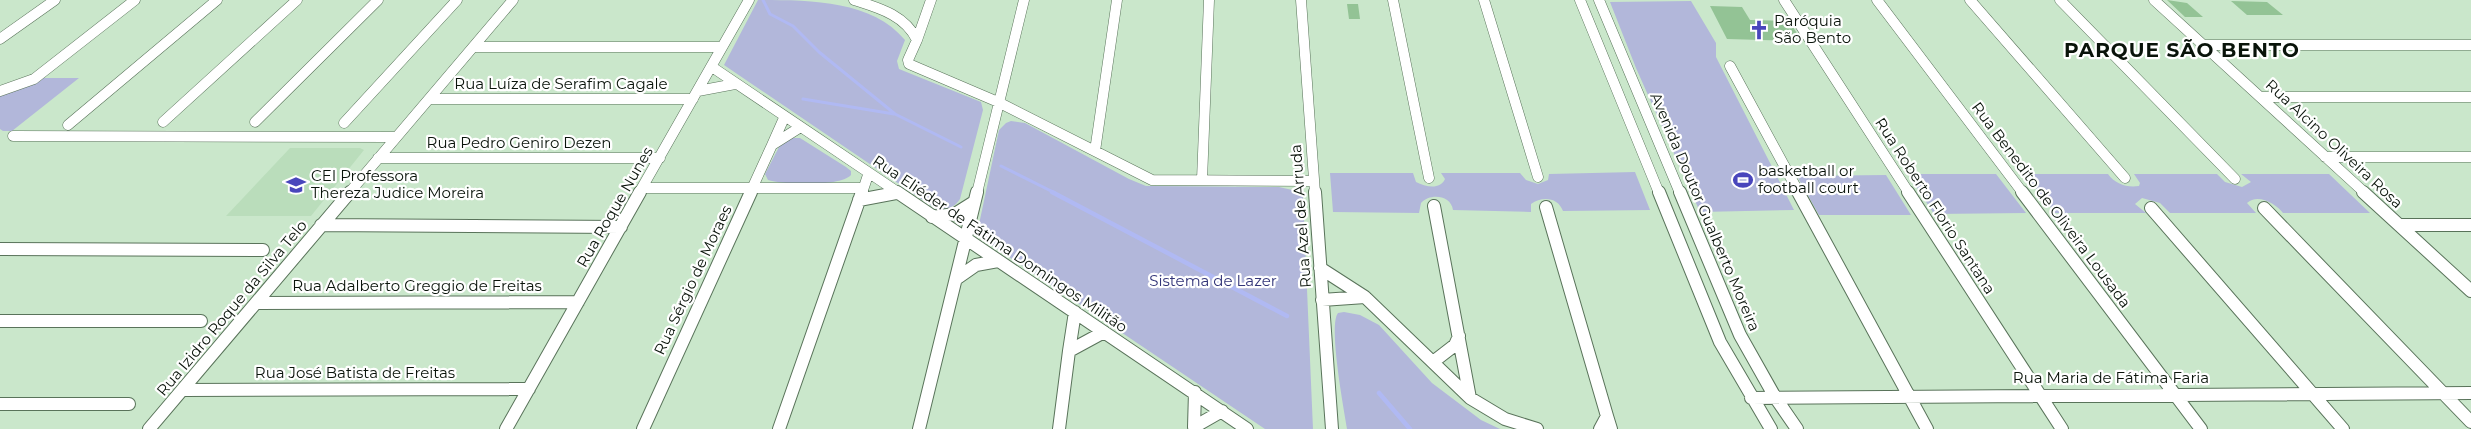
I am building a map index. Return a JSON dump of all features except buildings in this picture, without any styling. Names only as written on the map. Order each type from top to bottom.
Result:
[{"type":"street","points":[[0,39],[54,0]]},
{"type":"street","points":[[0,91],[34,79],[136,0]]},
{"type":"street","points":[[68,125],[217,0]]},
{"type":"street","points":[[163,122],[297,0]]},
{"type":"street","points":[[255,122],[378,0]]},
{"type":"street","points":[[344,123],[457,0]]},
{"type":"street","name":"Rua Izidro Roque da Silva Telo","points":[[149,429],[512,0]]},
{"type":"street","name":"Rua Roque Nunes","points":[[506,429],[749,0]]},
{"type":"street","points":[[854,0],[888,11],[911,29],[917,40]]},
{"type":"street","points":[[931,0],[908,60],[909,64],[998,102],[1152,180],[1314,181]]},
{"type":"street","points":[[919,429],[1024,0]]},
{"type":"street","points":[[1095,151],[1117,0]]},
{"type":"street","points":[[1202,180],[1209,0]]},
{"type":"street","name":"Rua Azel de Arruda","points":[[1302,0],[1332,429]]},
{"type":"street","points":[[1393,0],[1429,178]]},
{"type":"street","points":[[1484,0],[1538,177]]},
{"type":"street","points":[[1580,0],[1697,291],[1720,342],[1751,398],[1771,429]]},
{"type":"street","name":"Avenida Doutor Gualberto Moreira","points":[[1599,0],[1740,335],[1775,397],[1797,429]]},
{"type":"street","name":"Rua Roberto Florio Santana","points":[[1784,0],[2062,429]]},
{"type":"street","name":"Rua Benedito de Oliveira Lousada","points":[[1877,0],[2201,429]]},
{"type":"street","points":[[1970,0],[2124,178]]},
{"type":"street","points":[[2060,0],[2235,179]]},
{"type":"street","name":"Rua Alcino Oliveira Rosa","points":[[2154,0],[2471,291]]},
{"type":"street","points":[[2204,45],[2471,45]]},
{"type":"street","points":[[474,47],[722,47]]},
{"type":"street","points":[[1730,66],[1927,429]]},
{"type":"street","name":"Rua Eliéder de Fátima Domingos Militão","points":[[712,67],[896,194],[1195,392],[1247,429]]},
{"type":"street","points":[[695,95],[735,84]]},
{"type":"street","name":"Rua Luíza de Serafim Cagale","points":[[429,99],[695,95]]},
{"type":"street","points":[[2261,97],[2471,97]]},
{"type":"street","name":"Rua Sérgio de Moraes","points":[[643,429],[754,188],[784,118]]},
{"type":"street","points":[[772,145],[799,128]]},
{"type":"street","points":[[13,136],[396,137]]},
{"type":"street","points":[[2325,158],[2471,157]]},
{"type":"street","name":"Rua Pedro Geniro Dezen","points":[[378,158],[660,158]]},
{"type":"street","points":[[779,429],[868,174]]},
{"type":"street","points":[[643,188],[754,188],[860,194],[896,194]]},
{"type":"street","points":[[932,217],[946,217],[958,213],[974,202]]},
{"type":"street","points":[[1434,206],[1470,398]]},
{"type":"street","points":[[1546,206],[1609,422],[1600,429]]},
{"type":"street","points":[[2152,208],[2343,429]]},
{"type":"street","points":[[2264,208],[2471,422]]},
{"type":"street","points":[[321,225],[621,227]]},
{"type":"street","points":[[2399,225],[2471,225]]},
{"type":"street","points":[[0,249],[263,250]]},
{"type":"street","points":[[956,279],[976,265],[998,261]]},
{"type":"street","points":[[1320,268],[1365,297],[1470,398],[1505,419],[1537,429]]},
{"type":"street","points":[[1322,300],[1365,297]]},
{"type":"street","name":"Rua Adalberto Greggio de Freitas","points":[[256,302],[578,302]]},
{"type":"street","points":[[1058,429],[1075,312]]},
{"type":"street","points":[[0,321],[201,321]]},
{"type":"street","points":[[1069,351],[1104,332]]},
{"type":"street","points":[[1433,362],[1455,346],[1458,336]]},
{"type":"street","points":[[1443,371],[1450,371],[1464,362]]},
{"type":"street","name":"Rua José Batista de Freitas","points":[[182,390],[529,389]]},
{"type":"street","points":[[1194,428],[1195,392]]},
{"type":"street","name":"Rua Maria de Fátima Faria","points":[[1751,398],[2040,394],[2471,393]]},
{"type":"street","points":[[0,404],[129,404]]},
{"type":"street","points":[[1194,428],[1222,411]]},
{"type":"shaded area","name":"CEI Professora Thereza Judice Moreira","points":[[290,148],[360,148],[364,150],[311,216],[226,216]]},
{"type":"green space","points":[[758,0],[818,2],[857,10],[875,17],[891,27],[905,40],[897,61],[899,69],[981,102],[983,110],[960,199],[955,205],[943,210],[936,209],[724,65]]},
{"type":"green space","points":[[1691,1],[1716,43],[1716,57],[1794,210],[1700,212],[1636,68],[1610,2]]},
{"type":"green space","points":[[42,78],[79,78],[12,131],[0,129],[0,96],[28,86]]},
{"type":"green space","name":"Sistema de Lazer","points":[[1011,121],[1025,123],[1129,179],[1146,186],[1279,187],[1301,192],[1303,196],[1313,429],[1265,429],[981,238],[978,229],[999,130]]},
{"type":"green space","points":[[790,138],[800,138],[846,167],[851,171],[851,175],[836,182],[811,184],[768,180],[765,174],[779,147]]},
{"type":"green space","points":[[1635,172],[1650,210],[1563,211],[1561,206],[1554,201],[1545,199],[1531,204],[1531,212],[1453,210],[1448,201],[1435,197],[1421,203],[1419,213],[1333,212],[1330,173],[1413,173],[1416,182],[1432,187],[1440,185],[1445,179],[1441,173],[1520,173],[1526,180],[1538,184],[1548,180],[1549,174]]},
{"type":"green space","points":[[1908,174],[1996,174],[2026,213],[1934,214]]},
{"type":"green space","points":[[2025,174],[2108,174],[2118,183],[2126,186],[2139,186],[2140,183],[2134,174],[2217,174],[2225,182],[2242,187],[2251,182],[2241,174],[2329,174],[2370,213],[2283,213],[2271,203],[2256,199],[2247,203],[2256,213],[2170,213],[2160,203],[2142,198],[2135,204],[2146,213],[2055,213]]},
{"type":"green space","points":[[1886,175],[1911,215],[1819,215],[1797,176]]},
{"type":"green space","points":[[1344,312],[1360,315],[1379,325],[1432,383],[1481,420],[1500,429],[1347,429],[1335,334],[1335,321],[1338,313]]},
{"type":"waterway","points":[[763,0],[770,14],[793,26],[819,52],[895,114],[961,147]]},
{"type":"waterway","points":[[803,99],[894,114]]},
{"type":"waterway","points":[[1001,166],[1055,193]]},
{"type":"waterway","points":[[1052,192],[1287,316]]},
{"type":"waterway","points":[[1379,393],[1410,429]]},
{"type":"place","name":"Paróquia São Bento","points":[[1759,30]]},
{"type":"place","name":"basketball or football court","points":[[1743,180]]},
{"type":"place","name":"CEI Professora Thereza Judice Moreira","points":[[296,185]]},
{"type":"district","name":"PARQUE SÃO BENTO","points":[[2182,50]]}]
